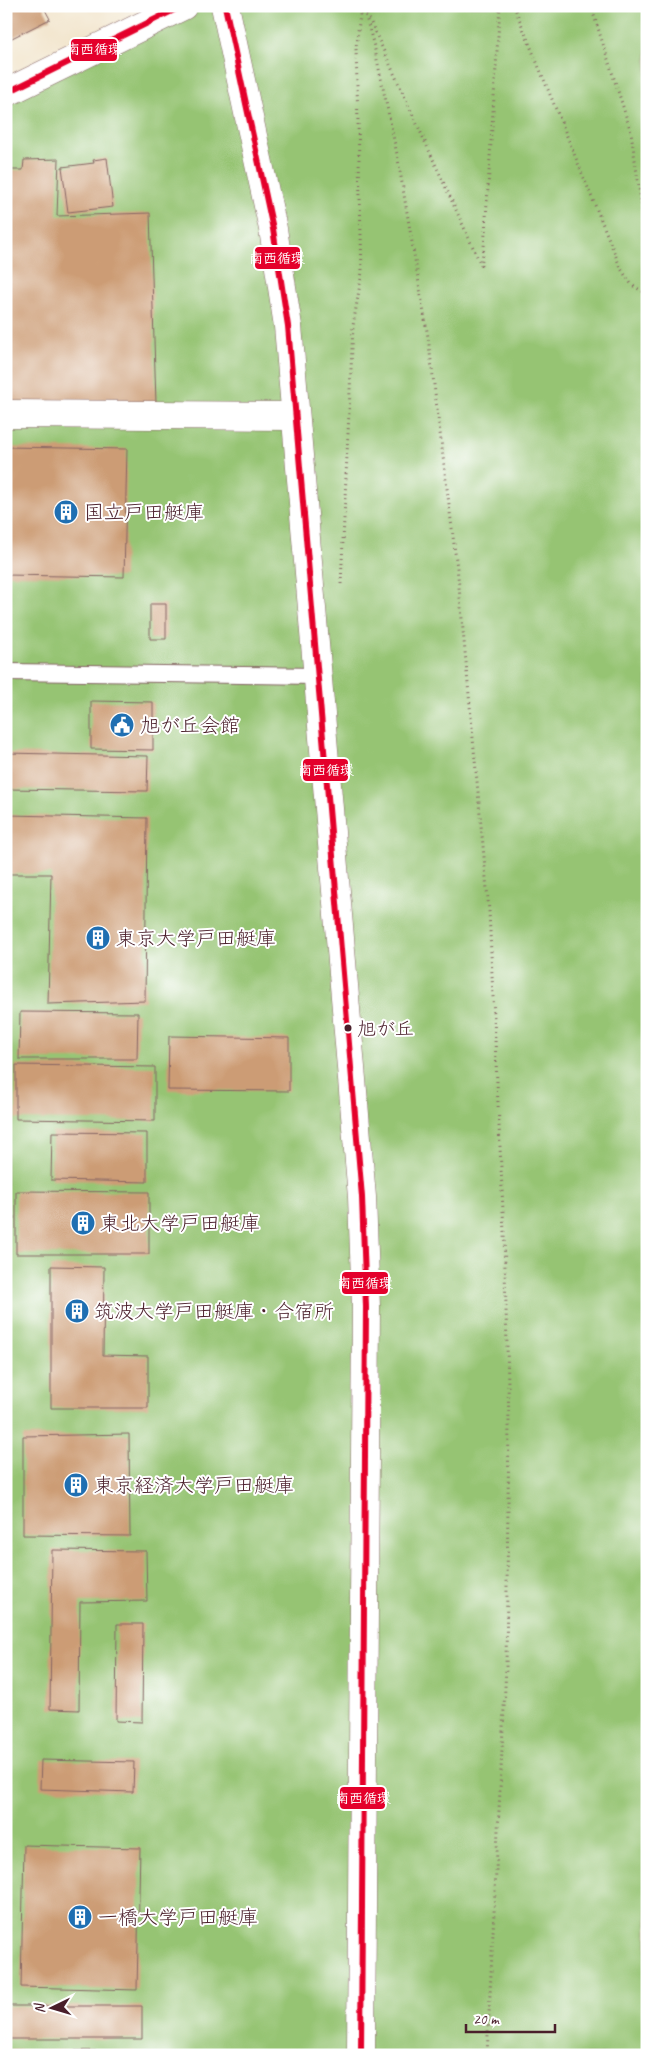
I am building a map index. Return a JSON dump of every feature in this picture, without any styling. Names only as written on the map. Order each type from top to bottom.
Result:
[{"type":"street","points":[[6,93],[183,6]]},
{"type":"street","points":[[225,6],[273,229],[288,326],[362,1197],[366,1307],[361,2055]]},
{"type":"street","points":[[6,414],[295,416]]},
{"type":"lane","points":[[6,672],[318,676]]},
{"type":"path","points":[[362,6],[481,265],[484,248],[500,6]]},
{"type":"path","points":[[341,589],[353,326],[362,272],[356,48],[362,6]]},
{"type":"path","points":[[362,6],[375,50],[398,158],[428,337],[458,576],[489,921],[502,1182],[509,1422],[506,1667],[487,2055]]},
{"type":"path","points":[[514,6],[621,269],[632,285],[647,294]]},
{"type":"path","points":[[591,6],[631,132],[647,244]]},
{"type":"green space","points":[[183,6],[647,6],[647,2055],[6,2055],[6,92]]},
{"type":"building","points":[[6,6],[43,6],[50,19],[6,41]]},
{"type":"building","points":[[107,158],[113,207],[68,212],[62,167],[94,163],[93,160]]},
{"type":"building","points":[[59,159],[57,216],[150,213],[156,403],[6,403],[6,170],[23,170],[24,160]]},
{"type":"building","name":"国立戸田艇庫","points":[[6,447],[127,449],[124,577],[6,575]]},
{"type":"building","points":[[150,604],[166,604],[166,639],[150,639]]},
{"type":"building","name":"旭が丘会館","points":[[91,701],[153,702],[153,750],[91,749]]},
{"type":"building","points":[[6,753],[148,756],[147,791],[6,789]]},
{"type":"building","name":"東京大学戸田艇庫","points":[[8,815],[147,818],[145,1001],[48,1004],[51,874],[8,874]]},
{"type":"building","points":[[20,1012],[138,1013],[137,1059],[19,1059]]},
{"type":"building","points":[[169,1036],[289,1038],[289,1091],[168,1090]]},
{"type":"building","points":[[16,1065],[155,1067],[155,1121],[16,1119]]},
{"type":"building","points":[[52,1132],[147,1133],[147,1182],[51,1180]]},
{"type":"building","name":"東北大学戸田艇庫","points":[[16,1191],[149,1192],[149,1254],[16,1254]]},
{"type":"building","name":"筑波大学戸田艇庫・合宿所","points":[[51,1266],[104,1267],[103,1355],[148,1356],[148,1408],[51,1408]]},
{"type":"building","name":"東京経済大学戸田艇庫","points":[[129,1434],[130,1536],[23,1535],[23,1436]]},
{"type":"building","points":[[52,1550],[146,1551],[147,1601],[80,1602],[79,1710],[50,1709]]},
{"type":"building","points":[[117,1624],[143,1624],[142,1722],[116,1721]]},
{"type":"building","points":[[41,1760],[134,1762],[133,1792],[40,1789]]},
{"type":"building","name":"一橋大学戸田艇庫","points":[[24,1845],[140,1848],[137,1990],[21,1987]]},
{"type":"building","points":[[6,2006],[142,2006],[142,2039],[6,2039]]},
{"type":"building","points":[[6,2050],[135,2051],[135,2055],[6,2055]]},
{"type":"transit line","name":"南西循環","points":[[6,93],[182,6]]},
{"type":"transit line","name":"南西循環","points":[[225,6],[273,229],[288,326],[362,1197],[366,1307],[361,2055]]},
{"type":"place","name":"国立戸田艇庫","points":[[66,512]]},
{"type":"place","name":"旭が丘会館","points":[[122,725]]},
{"type":"place","name":"東京大学戸田艇庫","points":[[98,938]]},
{"type":"place","name":"旭が丘","points":[[348,1028]]},
{"type":"place","name":"東北大学戸田艇庫","points":[[83,1223]]},
{"type":"place","name":"筑波大学戸田艇庫・合宿所","points":[[77,1311]]},
{"type":"place","name":"東京経済大学戸田艇庫","points":[[76,1485]]},
{"type":"place","name":"一橋大学戸田艇庫","points":[[80,1917]]}]
